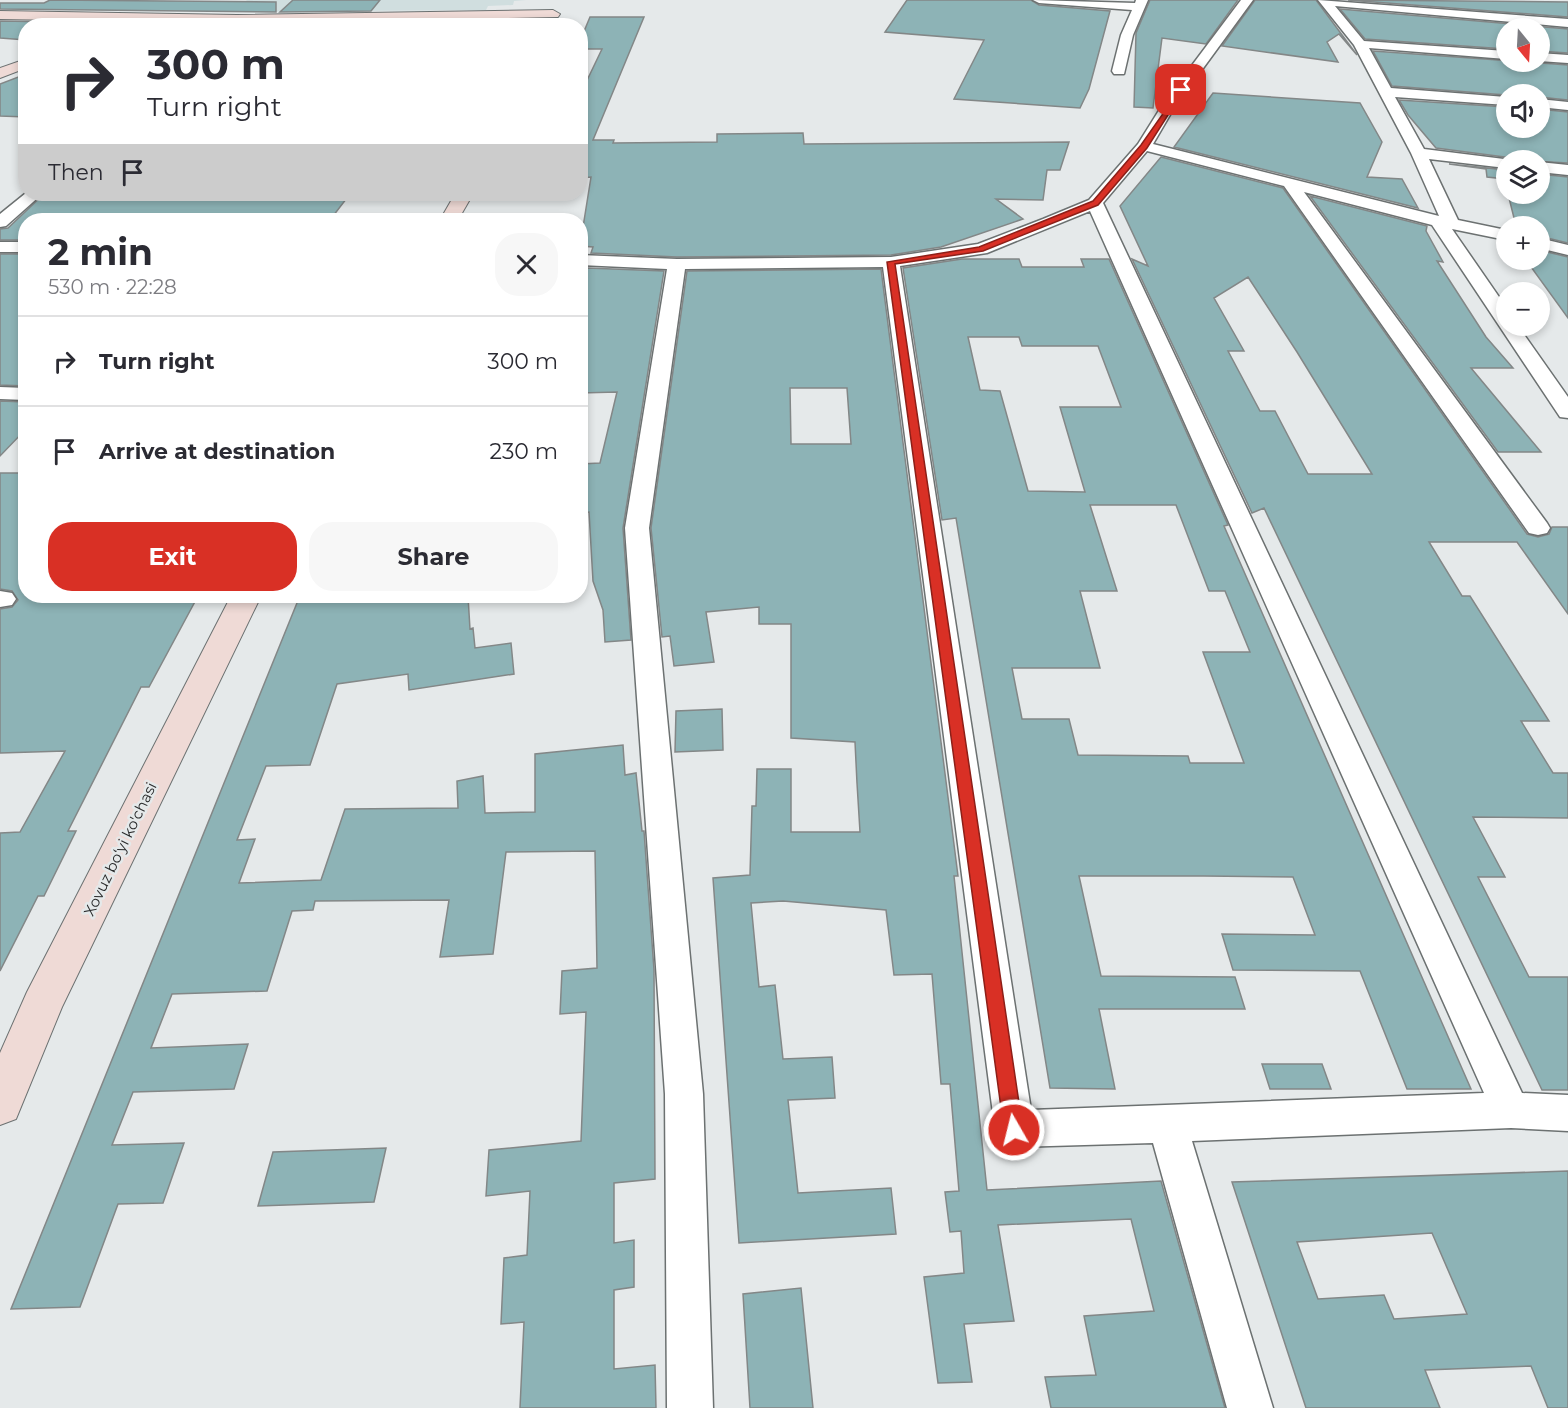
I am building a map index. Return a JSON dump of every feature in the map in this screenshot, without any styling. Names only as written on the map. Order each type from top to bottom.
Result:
[{"type":"street","points":[[1039,0],[1140,3],[1128,35],[1119,71]]},
{"type":"street","points":[[588,260],[677,264],[891,262],[981,249],[1095,203],[1144,146],[1168,107],[1247,0]]},
{"type":"street","points":[[1325,1],[1568,23]]},
{"type":"street","points":[[1325,1],[1360,44],[1419,153],[1445,223],[1496,305]]},
{"type":"street","points":[[375,18],[552,13]]},
{"type":"street","points":[[0,15],[170,18]]},
{"type":"street","points":[[135,18],[139,16]]},
{"type":"street","points":[[1360,44],[1496,54]]},
{"type":"street","points":[[1550,58],[1568,59]]},
{"type":"street","points":[[0,73],[18,66]]},
{"type":"street","points":[[1386,92],[1496,100]]},
{"type":"street","points":[[1550,105],[1568,106]]},
{"type":"street","points":[[1144,146],[1445,223],[1496,233]]},
{"type":"street","points":[[1419,153],[1496,162]]},
{"type":"street","points":[[1550,168],[1568,170]]},
{"type":"street","points":[[1288,182],[1538,528]]},
{"type":"street","points":[[0,222],[26,201]]},
{"type":"street","points":[[1095,203],[1511,1110]]},
{"type":"street","points":[[1550,241],[1568,242]]},
{"type":"street","points":[[1550,244],[1568,250]]},
{"type":"street","points":[[0,247],[18,247]]},
{"type":"street","points":[[891,262],[1014,1130],[1511,1110],[1568,1113]]},
{"type":"street","points":[[677,264],[637,528],[684,1094],[690,1408]]},
{"type":"street","points":[[1516,336],[1568,412]]},
{"type":"street","points":[[0,393],[18,394]]},
{"type":"street","name":"Xovuz bo‘yi ko'chasi","points":[[0,1104],[42,1005],[243,603]]},
{"type":"street","points":[[1167,1124],[1250,1408]]},
{"type":"shaded area","points":[[247,0],[526,0],[514,1],[513,5],[488,6],[486,10],[234,12]]},
{"type":"building","points":[[50,0],[276,2],[276,12],[0,9],[0,3],[44,3]]},
{"type":"building","points":[[293,0],[380,0],[371,11],[280,12]]},
{"type":"building","points":[[907,0],[1031,0],[1039,5],[1110,11],[1089,89],[1080,108],[954,99],[984,40],[885,32]]},
{"type":"building","points":[[1150,0],[1238,0],[1206,44],[1162,38],[1153,108],[1134,107],[1136,33]]},
{"type":"building","points":[[1255,0],[1316,0],[1357,55],[1339,34],[1327,42],[1338,62],[1222,46]]},
{"type":"building","points":[[1348,0],[1568,2],[1568,17]]},
{"type":"building","points":[[1340,9],[1496,23],[1496,48],[1365,39]]},
{"type":"building","points":[[590,17],[644,17],[593,140],[614,140],[613,143],[717,142],[717,134],[803,133],[804,144],[1069,142],[1060,170],[1047,170],[1043,200],[996,199],[1023,219],[941,247],[891,255],[677,257],[591,253],[593,247],[588,247],[588,213],[585,213],[591,177],[588,177],[588,78],[602,49],[588,49]]},
{"type":"building","points":[[0,21],[18,21],[18,39],[0,38]]},
{"type":"building","points":[[1550,27],[1568,29],[1568,53],[1550,52]]},
{"type":"building","points":[[1373,51],[1496,60],[1496,72],[1550,72],[1550,64],[1568,65],[1568,100],[1550,98],[1550,84],[1496,84],[1496,94],[1392,86]]},
{"type":"building","points":[[18,77],[18,117],[0,116],[0,84]]},
{"type":"building","points":[[1213,93],[1360,103],[1382,142],[1367,177],[1402,179],[1418,208],[1174,147]]},
{"type":"building","points":[[1399,100],[1496,106],[1496,138],[1550,138],[1550,110],[1568,112],[1568,163],[1550,162],[1550,150],[1496,150],[1496,156],[1436,148],[1408,115]]},
{"type":"building","points":[[1161,157],[1283,188],[1527,534],[1538,537],[1549,534],[1552,527],[1568,527],[1568,614],[1517,542],[1429,542],[1462,596],[1470,596],[1549,721],[1521,721],[1553,773],[1568,773],[1568,818],[1473,817],[1505,877],[1478,877],[1529,977],[1568,977],[1568,1090],[1542,1090],[1264,508],[1252,513],[1132,259],[1148,266],[1120,206]],"holes":[[[1248,277],[1372,474],[1308,474],[1275,411],[1260,411],[1228,351],[1244,351],[1214,298]]]},
{"type":"building","points":[[1449,164],[1496,169],[1496,178],[1487,177],[1486,169]]},
{"type":"building","points":[[1550,175],[1568,177],[1568,243],[1550,239],[1550,216],[1514,216],[1510,204],[1550,204]]},
{"type":"building","points":[[1310,196],[1427,226],[1426,231],[1443,262],[1437,261],[1486,337],[1513,368],[1471,368],[1541,452],[1498,452]]},
{"type":"building","points":[[37,201],[345,201],[335,213],[24,213]]},
{"type":"building","points":[[18,219],[18,240],[0,240],[0,229],[8,228]]},
{"type":"building","points":[[1550,253],[1568,257],[1568,318],[1550,293],[1550,282],[1542,282],[1533,270],[1550,270]]},
{"type":"building","points":[[0,254],[18,254],[18,386],[0,385]]},
{"type":"building","points":[[962,259],[1019,259],[1022,267],[1084,267],[1081,259],[1109,259],[1228,525],[1224,526],[1471,1089],[1407,1089],[1360,971],[1233,970],[1222,934],[1315,935],[1293,877],[1204,876],[1079,876],[1101,976],[1235,977],[1245,1009],[1099,1009],[1115,1089],[1050,1088],[956,518],[942,520],[903,268]],"holes":[[[968,337],[1019,337],[1022,346],[1098,346],[1121,407],[1060,407],[1085,492],[1028,491],[1000,391],[980,390]],[[1090,505],[1176,505],[1209,591],[1225,591],[1250,652],[1203,652],[1244,763],[1190,763],[1188,756],[1078,755],[1069,719],[1022,719],[1012,668],[1100,668],[1080,591],[1117,591]]]},
{"type":"building","points":[[588,268],[664,271],[623,528],[631,640],[605,642],[603,610],[593,581],[588,512],[588,464],[600,463],[617,392],[588,393]]},
{"type":"building","points":[[881,269],[958,876],[954,876],[987,1190],[1161,1181],[1225,1408],[1051,1408],[1045,1377],[1096,1375],[1084,1316],[1154,1311],[1131,1219],[998,1225],[1014,1321],[964,1324],[972,1382],[938,1383],[924,1277],[964,1273],[961,1231],[950,1232],[945,1192],[959,1191],[950,1084],[941,1084],[932,974],[894,975],[886,910],[783,901],[751,903],[759,987],[775,985],[783,1059],[832,1057],[835,1098],[788,1100],[798,1193],[891,1188],[896,1234],[739,1243],[713,878],[750,875],[752,806],[756,806],[757,769],[791,769],[791,832],[860,832],[855,742],[791,738],[791,624],[759,624],[759,607],[706,612],[714,662],[674,666],[670,636],[662,637],[651,528],[687,271]],"holes":[[[790,388],[847,388],[851,444],[791,444]]]},
{"type":"building","points":[[0,401],[18,402],[18,437],[0,456]]},
{"type":"building","points":[[0,473],[18,473],[18,600],[12,591],[0,589]]},
{"type":"building","points":[[18,600],[18,603],[194,603],[149,687],[141,687],[68,831],[76,831],[44,896],[38,896],[0,971],[0,833],[20,832],[65,751],[0,753],[0,609],[12,607]]},
{"type":"building","points":[[297,603],[468,603],[470,629],[473,628],[475,648],[511,643],[514,674],[409,690],[408,674],[337,684],[310,765],[266,766],[237,840],[255,839],[239,883],[321,880],[345,809],[458,808],[457,781],[483,776],[485,813],[535,812],[535,754],[623,745],[625,775],[636,773],[642,831],[644,831],[654,970],[655,1179],[614,1183],[614,1243],[634,1240],[634,1287],[614,1290],[614,1369],[655,1365],[656,1408],[520,1408],[524,1322],[501,1324],[504,1258],[527,1255],[530,1191],[486,1196],[489,1150],[581,1141],[586,1012],[560,1014],[562,971],[597,968],[595,851],[506,852],[493,954],[440,957],[449,900],[315,901],[313,910],[292,911],[267,991],[172,994],[151,1048],[248,1044],[234,1089],[133,1092],[112,1145],[184,1143],[163,1203],[118,1204],[80,1307],[11,1309]]},
{"type":"building","points":[[722,709],[723,750],[675,752],[676,711]]},
{"type":"building","points":[[1262,1064],[1322,1064],[1331,1089],[1270,1089]]},
{"type":"building","points":[[386,1148],[374,1202],[258,1206],[273,1152]]},
{"type":"building","points":[[1568,1171],[1568,1408],[1548,1408],[1531,1366],[1425,1370],[1440,1408],[1306,1408],[1232,1182]],"holes":[[[1432,1233],[1467,1314],[1394,1319],[1384,1295],[1318,1299],[1297,1242]]]},
{"type":"building","points":[[801,1288],[813,1408],[750,1408],[743,1294]]},
{"type":"route","points":[[1014,1130],[891,262],[981,249],[1095,203],[1144,146],[1181,90]]}]
